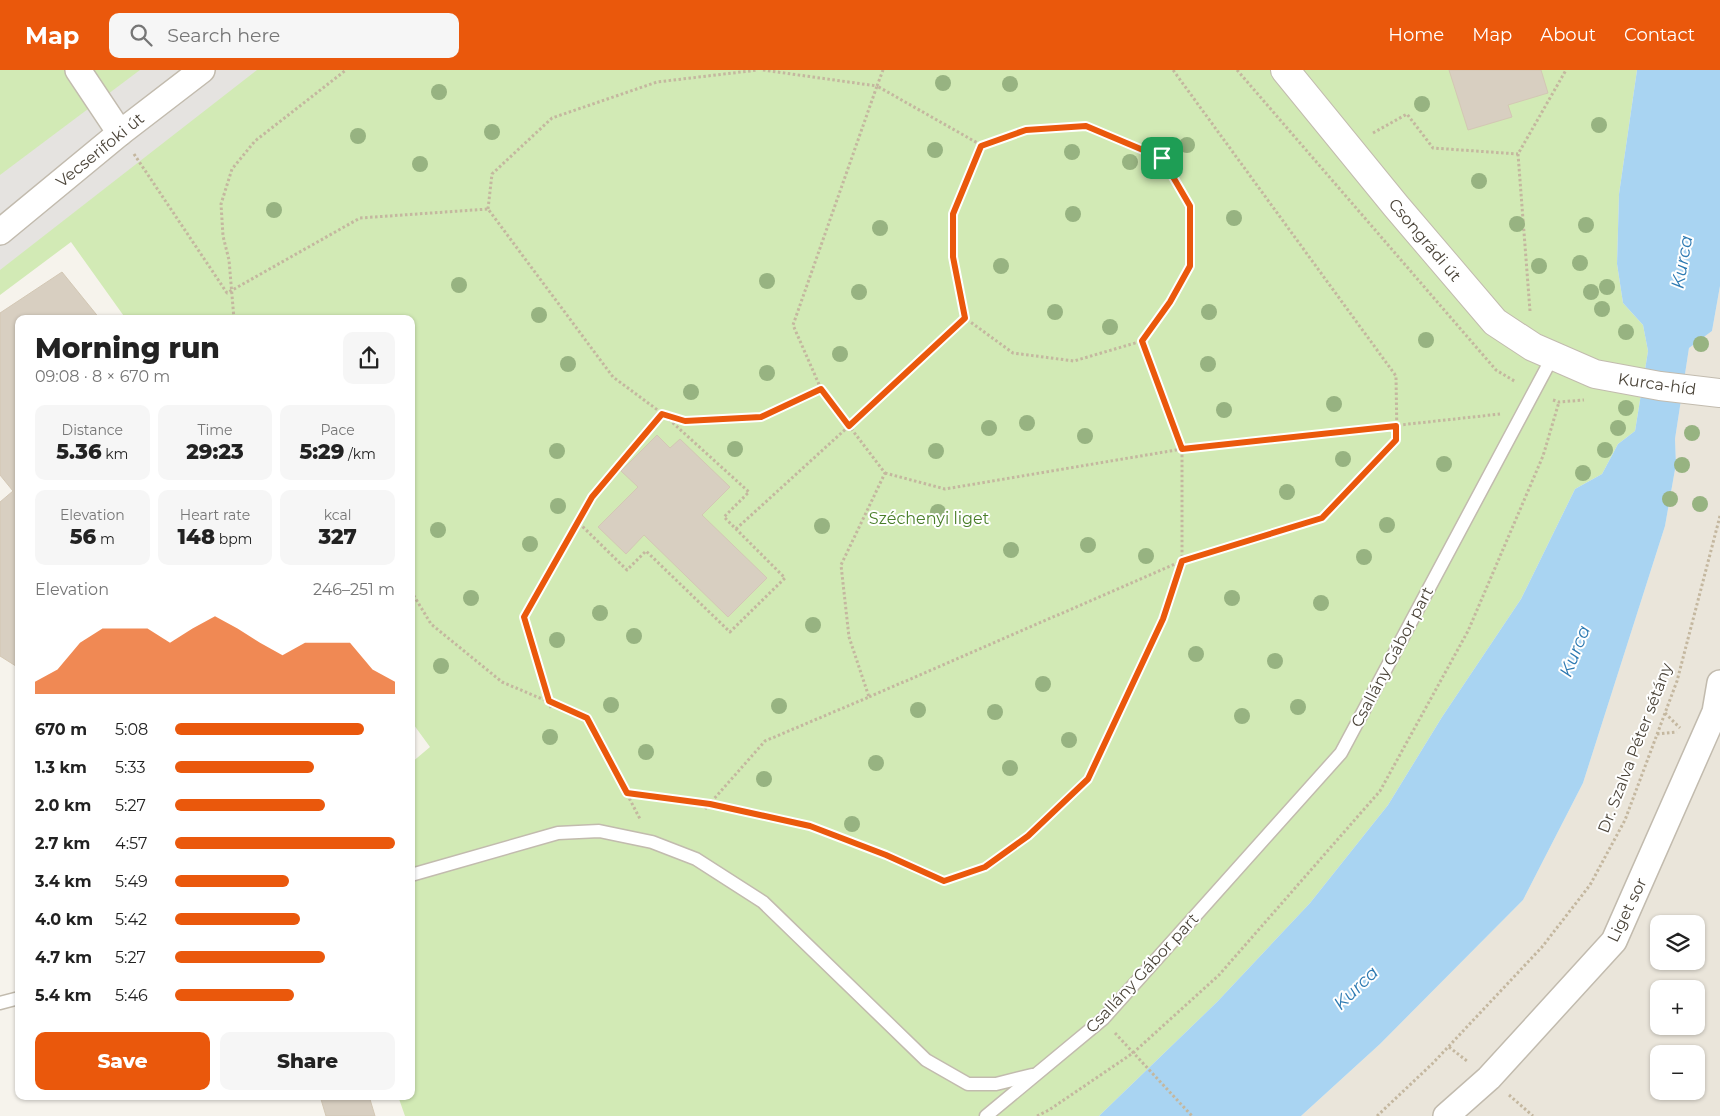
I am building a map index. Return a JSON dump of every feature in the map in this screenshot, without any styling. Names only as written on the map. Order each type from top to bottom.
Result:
[{"type":"street","points":[[78,70],[120,133]]},
{"type":"street","name":"Vecserifoki út","points":[[0,232],[120,133],[202,70]]},
{"type":"street","name":"Csongrádi út","points":[[1285,70],[1396,206],[1495,322],[1543,351],[1592,387]]},
{"type":"street","name":"Kurca-híd","points":[[1592,387],[1660,386],[1720,392]]},
{"type":"street","name":"Liget sor","points":[[1446,1116],[1489,1078],[1614,941],[1715,712],[1720,683]]},
{"type":"lane","name":"Csallány Gábor part","points":[[415,874],[558,833],[599,832],[652,842],[696,859],[764,902],[926,1060],[968,1084],[996,1084],[1036,1074],[1103,1019],[1341,753],[1533,392],[1543,351]]},
{"type":"lane","points":[[0,1003],[15,999]]},
{"type":"lane","points":[[986,1116],[1036,1074]]},
{"type":"path","points":[[234,315],[229,260],[222,236],[221,204],[232,169],[255,141],[346,70]]},
{"type":"path","points":[[578,522],[627,570],[646,551],[730,632],[785,578],[724,517],[749,492],[662,414],[612,378],[488,209],[492,174],[552,118],[656,82],[758,70]]},
{"type":"path","points":[[763,70],[877,86],[981,146]]},
{"type":"path","points":[[883,70],[793,325],[821,389],[885,473],[945,489],[1182,449],[1523,411]]},
{"type":"path","points":[[705,809],[765,741],[1182,561],[1322,518],[1396,440],[1396,376],[1173,70]]},
{"type":"path","points":[[1237,70],[1496,370],[1533,392],[1559,402],[1592,387]]},
{"type":"path","points":[[1543,351],[1518,154],[1566,70]]},
{"type":"path","points":[[1348,148],[1407,114],[1433,148],[1518,154]]},
{"type":"path","points":[[1086,126],[1162,158],[1190,206],[1190,266],[1170,302],[1142,341],[1074,362],[1014,353],[965,318],[953,257],[953,214],[981,146],[1026,130],[1086,126]]},
{"type":"path","points":[[120,133],[227,293],[360,218],[488,209]]},
{"type":"path","points":[[736,529],[965,318]]},
{"type":"path","points":[[415,598],[431,624],[502,682],[587,718],[627,793],[710,804],[810,826],[886,855],[944,881],[985,867],[1028,836],[1088,779],[1163,619],[1182,561],[1182,449],[1142,341]]},
{"type":"path","points":[[662,414],[685,421],[761,417],[821,389]]},
{"type":"path","points":[[1037,1116],[1049,1110],[1133,1053],[1219,975],[1380,791],[1468,631],[1543,456],[1559,402]]},
{"type":"path","points":[[551,708],[524,617],[592,497],[662,414]]},
{"type":"path","points":[[869,697],[849,637],[841,565],[885,473]]},
{"type":"path","name":"Dr. Szalva Péter sétány","points":[[1377,1116],[1433,1064],[1542,947],[1590,885],[1624,820],[1677,681],[1720,516]]},
{"type":"path","points":[[1657,734],[1684,732],[1664,713]]},
{"type":"path","points":[[1103,1019],[1192,1116]]},
{"type":"path","points":[[1489,1078],[1533,1116]]},
{"type":"shaded area","points":[[140,70],[257,70],[0,270],[0,175]]},
{"type":"shaded area","points":[[1720,286],[1720,1116],[1301,1116],[1380,1044],[1523,900],[1583,783],[1665,526],[1676,464],[1675,439],[1689,348],[1712,331]]},
{"type":"green space","name":"Széchenyi liget","points":[[0,70],[1637,70],[1619,194],[1617,264],[1623,303],[1643,325],[1648,351],[1635,431],[1618,444],[1602,474],[1575,489],[1521,599],[1442,717],[1388,805],[1310,903],[1217,1002],[1099,1116],[405,1116],[399,1100],[415,1100],[415,760],[430,747],[415,726],[415,315],[123,315],[71,242],[0,295]]},
{"type":"water","name":"Kurca","points":[[1637,70],[1720,70],[1720,286],[1712,331],[1689,348],[1675,439],[1676,464],[1665,526],[1583,783],[1523,900],[1380,1044],[1301,1116],[1099,1116],[1217,1002],[1310,903],[1388,805],[1442,717],[1521,599],[1575,489],[1602,474],[1618,444],[1635,431],[1648,351],[1643,325],[1623,303],[1617,264],[1619,194]]},
{"type":"building","points":[[1449,70],[1541,70],[1548,93],[1508,105],[1512,117],[1468,130]]},
{"type":"building","points":[[62,272],[97,315],[15,315],[15,665],[0,656],[0,502],[13,491],[0,475],[0,313]]},
{"type":"building","points":[[657,435],[670,448],[680,439],[730,487],[702,515],[767,578],[728,617],[644,535],[626,554],[598,527],[638,487],[621,471]]},
{"type":"building","points":[[321,1100],[370,1100],[375,1116],[326,1116]]},
{"type":"route","points":[[1086,126],[1162,158],[1190,206],[1190,266],[1170,302],[1142,341],[1182,449],[1396,426],[1396,440],[1322,518],[1182,561],[1163,619],[1088,779],[1028,836],[985,867],[944,881],[886,855],[810,826],[710,804],[627,793],[587,718],[549,701],[524,617],[592,497],[662,414],[685,421],[761,417],[821,389],[849,426],[965,318],[953,257],[953,214],[981,146],[1026,130],[1086,126]]}]
